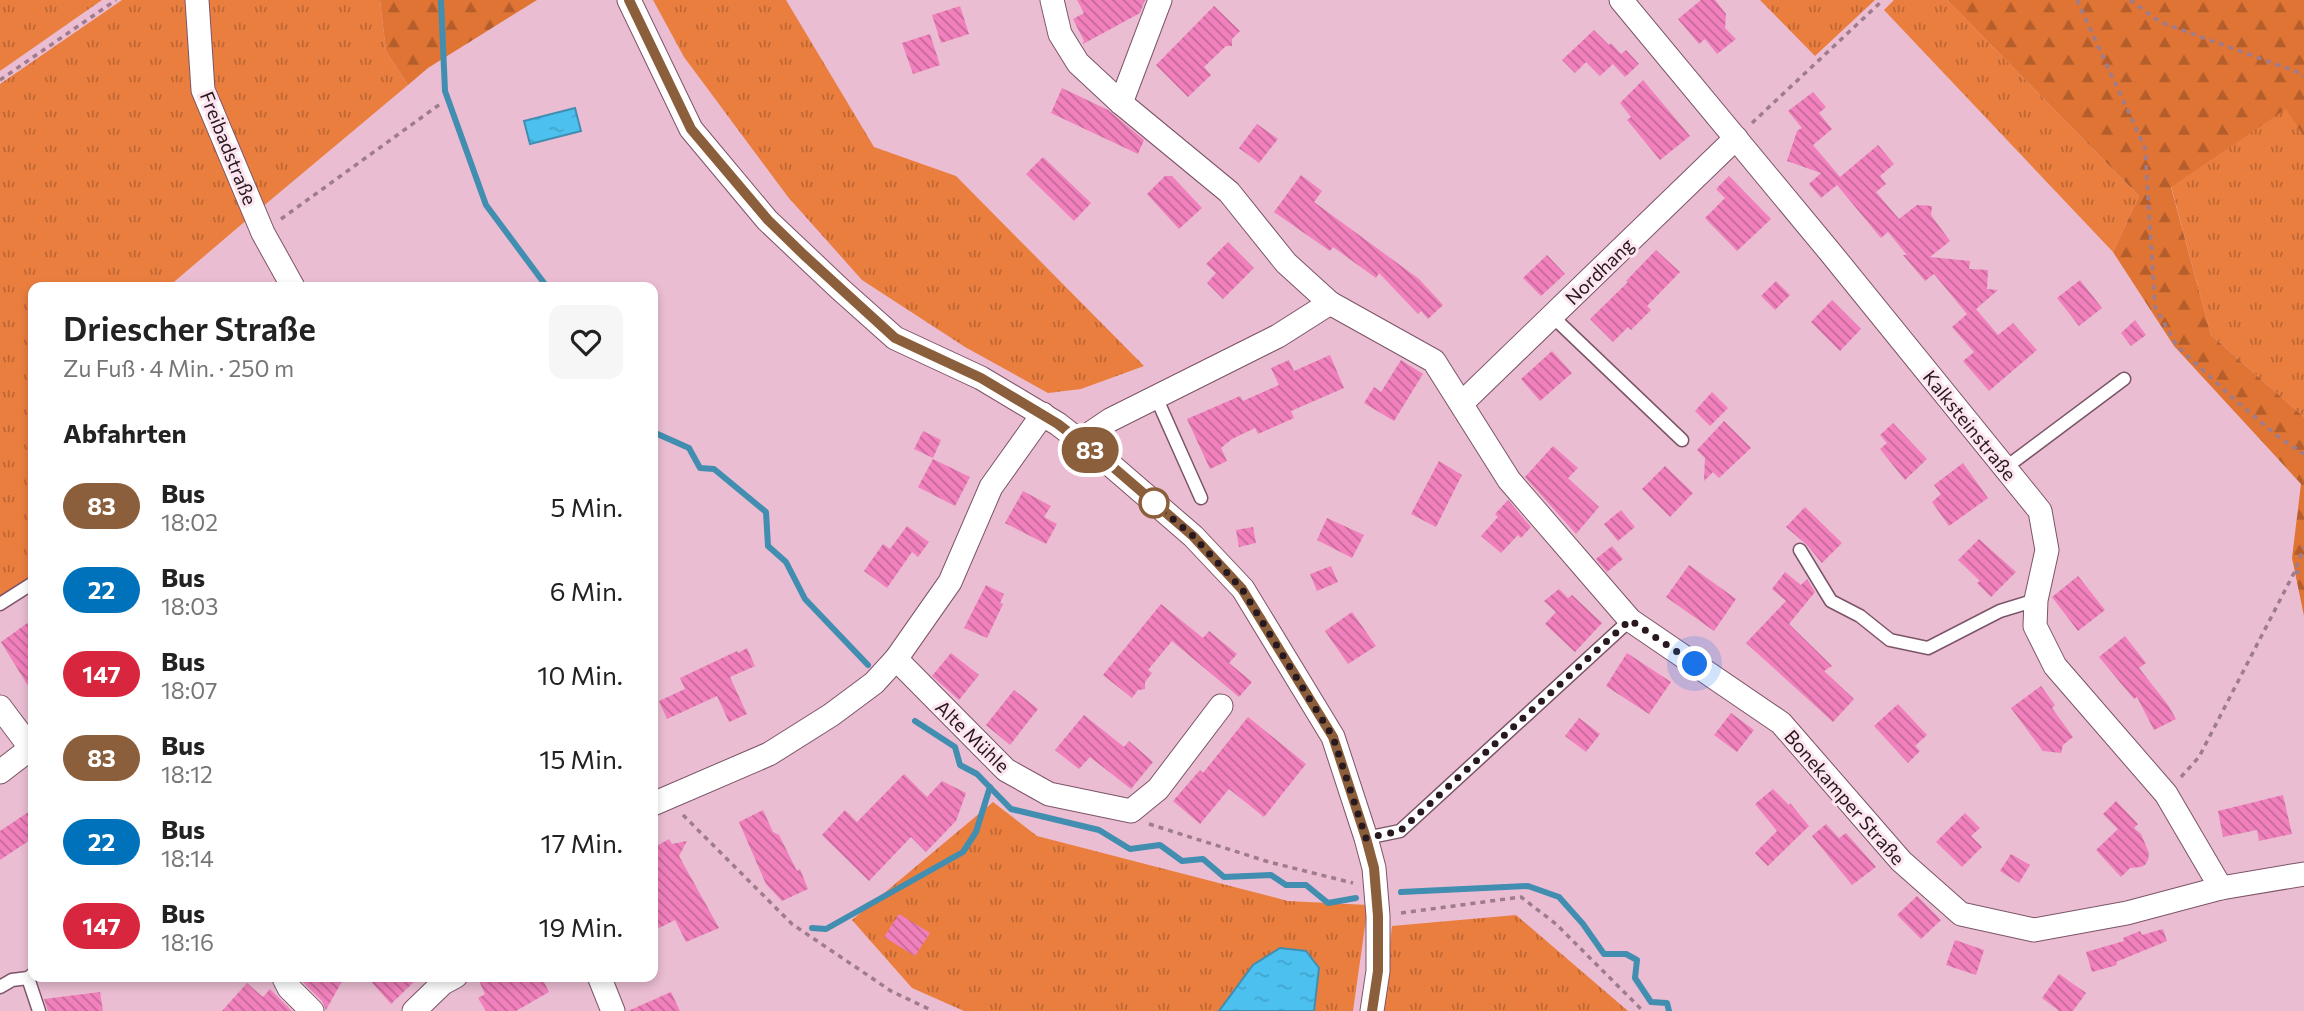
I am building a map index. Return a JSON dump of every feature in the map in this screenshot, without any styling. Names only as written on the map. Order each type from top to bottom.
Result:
[{"type":"street","name":"Freibadstraße","points":[[197,0],[203,90],[263,233],[290,282]]},
{"type":"street","points":[[629,0],[691,129],[768,220],[895,338],[981,378],[1043,414],[1113,467],[1193,536],[1242,589],[1333,737],[1366,838],[1374,868],[1378,916],[1378,971],[1372,1011]]},
{"type":"street","name":"Bonekamper Straße","points":[[1052,0],[1060,34],[1078,63],[1121,103],[1229,192],[1286,263],[1330,303],[1434,361],[1509,480],[1630,620],[1781,723],[1900,861],[1961,914],[2034,930],[2127,913],[2221,888],[2304,874]]},
{"type":"street","points":[[1121,103],[1160,0]]},
{"type":"street","name":"Kalksteinstraße","points":[[1621,0],[2040,511],[2047,550],[2036,600],[2035,626],[2055,666],[2166,794],[2221,888]]},
{"type":"street","name":"Nordhang","points":[[1462,404],[1736,138]]},
{"type":"street","points":[[1079,441],[1110,420],[1279,336],[1330,303]]},
{"type":"street","points":[[660,802],[769,754],[874,683],[896,659],[950,582],[991,487],[1043,414]]},
{"type":"street","name":"Alte Mühle","points":[[896,659],[1006,770],[1049,794],[1130,811]]},
{"type":"street","points":[[1130,811],[1158,789],[1221,706]]},
{"type":"street","points":[[0,708],[28,745]]},
{"type":"street","points":[[0,772],[28,753]]},
{"type":"street","points":[[286,982],[312,1011]]},
{"type":"street","points":[[414,1011],[445,982]]},
{"type":"street","points":[[601,982],[613,1011]]},
{"type":"lane","points":[[1552,316],[1682,440]]},
{"type":"lane","points":[[2005,468],[2124,379]]},
{"type":"lane","points":[[1156,397],[1201,498]]},
{"type":"lane","points":[[1800,550],[1832,600],[1860,616],[1890,640],[1928,648],[2000,611],[2036,600]]},
{"type":"lane","points":[[0,604],[28,586]]},
{"type":"lane","points":[[1366,838],[1400,831],[1630,620]]},
{"type":"lane","points":[[0,987],[12,980],[28,977]]},
{"type":"lane","points":[[32,982],[38,1011]]},
{"type":"path","points":[[0,80],[116,0]]},
{"type":"path","points":[[1736,138],[1882,0]]},
{"type":"path","points":[[2077,0],[2145,148],[2155,307],[2177,346],[2236,401],[2280,438],[2304,454]]},
{"type":"path","points":[[2130,0],[2160,22],[2304,76]]},
{"type":"path","points":[[263,233],[443,102]]},
{"type":"path","points":[[2166,794],[2199,757],[2295,570],[2304,547]]},
{"type":"path","points":[[2295,570],[2304,575]]},
{"type":"path","points":[[660,802],[792,924],[891,991],[933,1011]]},
{"type":"path","points":[[1130,811],[1140,821],[1269,862],[1352,883],[1375,883]]},
{"type":"path","points":[[1378,916],[1521,897],[1556,924],[1643,1011]]},
{"type":"green space","points":[[0,0],[102,0],[0,71]]},
{"type":"green space","points":[[122,0],[189,0],[249,218],[174,282],[28,282],[28,582],[0,602],[0,84]]},
{"type":"green space","points":[[204,0],[380,0],[386,51],[408,85],[261,208],[212,82]]},
{"type":"green space","points":[[380,0],[537,0],[428,68],[408,85],[386,51]]},
{"type":"green space","points":[[653,0],[786,0],[874,147],[956,176],[1144,366],[1081,389],[1048,393],[965,347],[862,280],[788,197],[684,57]]},
{"type":"green space","points":[[1760,0],[1875,0],[1815,56]]},
{"type":"green space","points":[[1894,0],[1947,0],[2139,196],[2113,252],[1884,10]]},
{"type":"green space","points":[[1947,0],[2304,0],[2304,137],[2286,109],[2171,187],[2211,335],[2304,417],[2304,616],[2292,558],[2301,484],[2174,346],[2113,252],[2139,196]]},
{"type":"green space","points":[[2286,108],[2304,137],[2304,417],[2211,335],[2171,186]]},
{"type":"green space","points":[[993,802],[1037,836],[1288,901],[1368,905],[1353,1011],[1314,1011],[1319,968],[1253,965],[1219,1011],[964,1011],[912,988],[852,920]]},
{"type":"green space","points":[[1516,915],[1628,1011],[1382,1011],[1392,926]]},
{"type":"water","points":[[575,108],[581,131],[530,144],[524,121]]},
{"type":"water","points":[[1280,948],[1306,951],[1319,968],[1314,1011],[1219,1011],[1253,965]]},
{"type":"building","points":[[1077,0],[1145,0],[1140,13],[1083,44],[1073,19],[1084,13]]},
{"type":"building","points":[[1701,0],[1715,0],[1726,14],[1725,28],[1736,39],[1717,54],[1705,39],[1699,44],[1678,19]]},
{"type":"building","points":[[960,6],[969,34],[941,43],[932,15]]},
{"type":"building","points":[[1214,6],[1240,31],[1232,39],[1232,46],[1226,46],[1204,67],[1211,75],[1188,97],[1156,65]]},
{"type":"building","points":[[1594,30],[1621,54],[1626,50],[1639,64],[1625,77],[1613,64],[1600,76],[1586,62],[1575,73],[1562,60]]},
{"type":"building","points":[[930,34],[940,65],[913,74],[902,43]]},
{"type":"building","points":[[1643,80],[1690,136],[1660,160],[1627,120],[1631,117],[1620,103]]},
{"type":"building","points":[[1062,88],[1108,110],[1144,140],[1138,154],[1051,113]]},
{"type":"building","points":[[1813,92],[1826,107],[1819,113],[1832,129],[1813,145],[1840,177],[1878,145],[1894,164],[1880,176],[1886,184],[1876,192],[1899,219],[1917,205],[1932,206],[1931,215],[1950,241],[1930,257],[1970,261],[1969,269],[1988,270],[1987,289],[1998,290],[1976,309],[1998,335],[2013,323],[2037,350],[1989,391],[1963,361],[1974,352],[1952,327],[1967,314],[1934,274],[1925,281],[1888,232],[1881,238],[1837,185],[1821,198],[1809,184],[1821,173],[1787,161],[1797,131],[1802,128],[1788,111]]},
{"type":"building","points":[[1257,124],[1278,139],[1259,163],[1239,148]]},
{"type":"building","points":[[1043,157],[1091,203],[1074,221],[1026,174]]},
{"type":"building","points":[[1301,175],[1322,191],[1314,202],[1419,279],[1443,305],[1428,319],[1421,311],[1418,314],[1379,273],[1376,278],[1333,247],[1330,251],[1274,212]]},
{"type":"building","points":[[1165,176],[1172,176],[1202,208],[1179,229],[1147,194]]},
{"type":"building","points":[[1729,176],[1771,219],[1737,251],[1705,218],[1725,198],[1716,189]]},
{"type":"building","points":[[1228,242],[1254,268],[1223,299],[1207,283],[1216,273],[1206,264]]},
{"type":"building","points":[[1656,250],[1680,272],[1647,306],[1651,310],[1631,330],[1628,327],[1613,342],[1590,319]]},
{"type":"building","points":[[1547,255],[1565,274],[1541,296],[1523,278]]},
{"type":"building","points":[[2080,280],[2102,308],[2079,326],[2057,298]]},
{"type":"building","points":[[1776,281],[1790,295],[1775,310],[1761,296]]},
{"type":"building","points":[[1832,300],[1861,329],[1840,351],[1811,322]]},
{"type":"building","points":[[2135,320],[2146,335],[2131,346],[2121,333]]},
{"type":"building","points":[[1552,351],[1572,373],[1540,401],[1521,379]]},
{"type":"building","points":[[1330,355],[1344,388],[1291,411],[1294,418],[1258,434],[1255,428],[1232,439],[1221,448],[1227,461],[1210,469],[1187,419],[1240,396],[1243,401],[1279,385],[1271,368],[1289,360],[1294,371]]},
{"type":"building","points":[[1401,360],[1423,374],[1394,421],[1364,403],[1374,387],[1381,392]]},
{"type":"building","points":[[1712,392],[1728,408],[1710,426],[1695,411]]},
{"type":"building","points":[[1724,421],[1751,448],[1719,478],[1713,472],[1704,481],[1705,458],[1697,450]]},
{"type":"building","points":[[1893,423],[1927,459],[1905,480],[1880,449],[1887,443],[1880,435]]},
{"type":"building","points":[[923,431],[941,440],[933,458],[914,449]]},
{"type":"building","points":[[1553,446],[1578,468],[1568,478],[1599,507],[1576,534],[1525,477]]},
{"type":"building","points":[[933,459],[970,477],[955,506],[918,487]]},
{"type":"building","points":[[1439,461],[1462,475],[1436,527],[1411,514]]},
{"type":"building","points":[[1963,463],[1988,498],[1949,526],[1932,502],[1941,494],[1934,485]]},
{"type":"building","points":[[1665,466],[1693,493],[1670,517],[1642,489]]},
{"type":"building","points":[[1023,491],[1051,506],[1044,517],[1057,524],[1046,544],[1005,523]]},
{"type":"building","points":[[1508,500],[1531,527],[1521,538],[1518,535],[1501,553],[1481,536],[1498,517],[1495,514]]},
{"type":"building","points":[[1805,507],[1842,543],[1822,563],[1807,545],[1786,527]]},
{"type":"building","points":[[1621,510],[1635,527],[1618,541],[1604,524]]},
{"type":"building","points":[[1327,518],[1364,535],[1352,558],[1317,540]]},
{"type":"building","points":[[907,526],[929,542],[918,557],[912,552],[887,588],[864,571],[883,544],[890,549]]},
{"type":"building","points":[[1253,527],[1256,543],[1239,547],[1236,530]]},
{"type":"building","points":[[1979,539],[2016,572],[1991,597],[1977,583],[1980,581],[1958,560]]},
{"type":"building","points":[[1612,546],[1623,559],[1607,572],[1596,559]]},
{"type":"building","points":[[1689,565],[1736,599],[1714,631],[1666,597]]},
{"type":"building","points":[[1331,566],[1338,582],[1317,591],[1310,574]]},
{"type":"building","points":[[1785,572],[1801,585],[1807,579],[1815,592],[1789,624],[1832,666],[1824,671],[1854,699],[1833,722],[1746,643],[1786,601],[1772,589]]},
{"type":"building","points":[[2078,576],[2105,610],[2078,631],[2052,597]]},
{"type":"building","points":[[986,585],[1004,594],[1000,603],[1003,604],[987,638],[964,628]]},
{"type":"building","points":[[1559,589],[1568,598],[1572,595],[1602,623],[1575,652],[1545,624],[1556,612],[1544,601]]},
{"type":"building","points":[[1161,604],[1203,638],[1209,631],[1237,654],[1229,663],[1252,682],[1239,697],[1172,641],[1148,670],[1152,673],[1145,682],[1145,689],[1138,690],[1132,698],[1103,675]]},
{"type":"building","points":[[1352,612],[1376,646],[1348,664],[1325,631]]},
{"type":"building","points":[[28,623],[28,686],[1,642]]},
{"type":"building","points":[[2125,636],[2146,663],[2139,668],[2176,719],[2154,730],[2137,697],[2134,699],[2099,657]]},
{"type":"building","points":[[747,648],[755,666],[730,677],[747,714],[729,722],[717,696],[667,719],[659,701],[685,689],[680,678]]},
{"type":"building","points":[[951,653],[979,675],[959,700],[932,676]]},
{"type":"building","points":[[1627,653],[1671,682],[1649,714],[1606,686]]},
{"type":"building","points":[[2041,686],[2055,705],[2052,708],[2073,737],[2063,745],[2061,753],[2043,751],[2011,708]]},
{"type":"building","points":[[1014,690],[1038,709],[1010,745],[986,725]]},
{"type":"building","points":[[1898,704],[1927,735],[1915,746],[1920,751],[1908,763],[1874,726]]},
{"type":"building","points":[[1731,713],[1754,730],[1737,752],[1714,735]]},
{"type":"building","points":[[1084,715],[1124,747],[1129,741],[1153,762],[1131,789],[1090,757],[1079,769],[1055,750]]},
{"type":"building","points":[[1248,717],[1306,764],[1264,817],[1229,789],[1200,824],[1173,801],[1200,770],[1203,773]]},
{"type":"building","points":[[1579,718],[1600,734],[1586,752],[1565,736]]},
{"type":"building","points":[[904,774],[927,797],[942,781],[966,793],[956,821],[926,852],[911,837],[869,881],[822,835],[845,810],[857,822]]},
{"type":"building","points":[[1773,789],[1789,805],[1790,803],[1809,826],[1768,866],[1755,853],[1777,831],[1755,804]]},
{"type":"building","points":[[2283,795],[2292,834],[2259,841],[2257,830],[2223,837],[2218,811]]},
{"type":"building","points":[[2116,801],[2138,824],[2134,828],[2141,834],[2149,853],[2145,865],[2130,868],[2121,877],[2096,850],[2118,829],[2103,814]]},
{"type":"building","points":[[763,810],[797,871],[800,869],[808,889],[782,901],[766,884],[739,822]]},
{"type":"building","points":[[28,812],[28,841],[0,860],[0,831]]},
{"type":"building","points":[[1965,813],[1980,828],[1971,836],[1982,847],[1962,867],[1936,842]]},
{"type":"building","points":[[1826,824],[1839,838],[1846,833],[1876,867],[1852,885],[1812,836]]},
{"type":"building","points":[[669,839],[672,844],[687,841],[679,856],[719,928],[686,942],[675,920],[659,928],[658,845]]},
{"type":"building","points":[[2011,854],[2030,865],[2019,883],[2000,871]]},
{"type":"building","points":[[1917,896],[1941,920],[1921,939],[1897,915]]},
{"type":"building","points":[[899,914],[930,933],[915,956],[884,937]]},
{"type":"building","points":[[2163,929],[2167,941],[2116,962],[2117,965],[2092,972],[2086,952],[2124,941],[2123,938],[2140,931],[2142,935]]},
{"type":"building","points":[[1955,940],[1984,950],[1976,975],[1946,965]]},
{"type":"building","points":[[2059,974],[2086,993],[2073,1011],[2059,1011],[2042,998]]},
{"type":"building","points":[[303,982],[342,982],[326,1010],[322,1001]]},
{"type":"building","points":[[371,982],[414,982],[391,1004]]},
{"type":"building","points":[[479,982],[544,982],[549,992],[516,1011],[486,1011],[478,998],[485,994]]},
{"type":"building","points":[[247,983],[263,997],[270,989],[292,1011],[222,1011]]},
{"type":"building","points":[[100,992],[103,1011],[48,1011],[44,999]]},
{"type":"building","points":[[671,992],[680,1011],[628,1011]]},
{"type":"waterway","points":[[441,0],[445,91],[486,205],[543,282]]},
{"type":"waterway","points":[[658,434],[689,448],[700,468],[714,469],[766,512],[768,546],[786,562],[805,599],[868,665]]},
{"type":"waterway","points":[[915,721],[955,747],[960,765],[977,774],[1011,809],[1099,830],[1130,849],[1160,845],[1182,861],[1203,859],[1224,877],[1271,875],[1286,885],[1306,885],[1328,903],[1356,898]]},
{"type":"waterway","points":[[812,928],[826,929],[963,852],[976,832],[990,787]]},
{"type":"waterway","points":[[1401,892],[1528,886],[1559,897],[1583,924],[1604,954],[1626,954],[1637,960],[1635,978],[1651,1002],[1667,1003],[1669,1011]]},
{"type":"bus line","name":"83","points":[[629,0],[691,129],[768,220],[804,255],[895,338],[981,378],[1058,424],[1193,536],[1242,589],[1333,737],[1366,838],[1374,868],[1378,916],[1378,971],[1372,1011]]},
{"type":"route","points":[[1154,503],[1193,536],[1242,589],[1333,737],[1366,838],[1400,831],[1630,620],[1695,664]]}]
